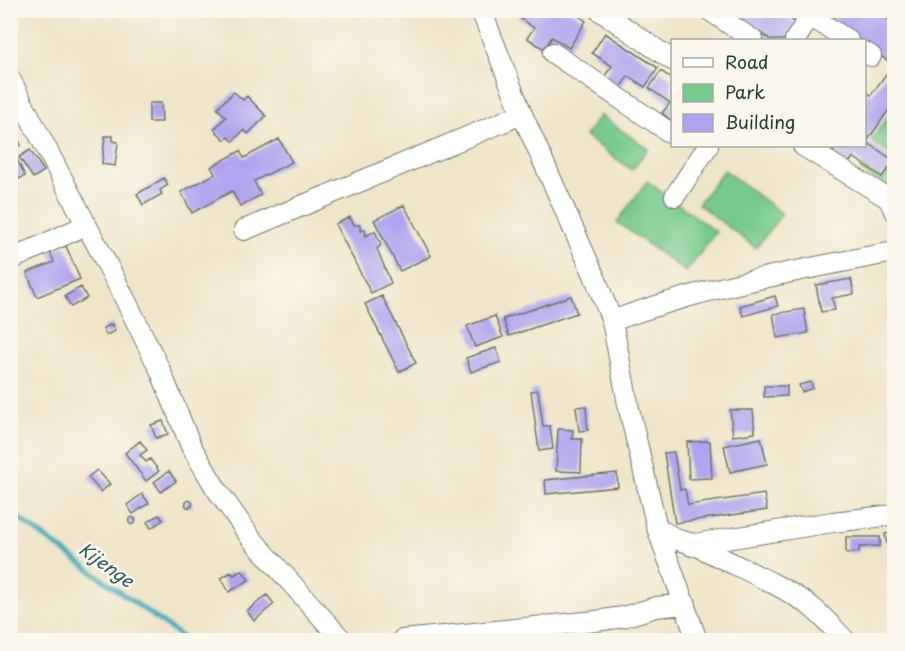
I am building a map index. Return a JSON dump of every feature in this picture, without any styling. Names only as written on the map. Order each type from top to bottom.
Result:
[{"type":"street","points":[[481,10],[522,114],[612,321],[629,409],[657,528],[697,640]]},
{"type":"street","points":[[599,10],[671,59]]},
{"type":"street","points":[[709,10],[752,39]]},
{"type":"street","points":[[796,39],[812,13],[847,39]]},
{"type":"street","points":[[553,53],[671,133]]},
{"type":"street","points":[[10,79],[122,291],[160,370],[191,446],[215,487],[251,538],[342,640]]},
{"type":"street","points":[[244,230],[522,114]]},
{"type":"street","points":[[805,147],[889,199],[894,210]]},
{"type":"street","points":[[675,196],[700,149]]},
{"type":"street","points":[[10,260],[86,225]]},
{"type":"street","points":[[612,321],[657,304],[755,279],[894,252]]},
{"type":"street","points":[[672,568],[694,544],[833,522],[894,515]]},
{"type":"street","points":[[657,528],[678,540],[694,544],[764,577],[810,606],[845,640]]},
{"type":"street","points":[[402,640],[605,620],[656,607],[686,604]]},
{"type":"green space","points":[[894,107],[894,157],[871,141]]},
{"type":"green space","points":[[600,115],[648,149],[632,170],[585,136]]},
{"type":"green space","points":[[894,164],[894,192],[862,171],[862,166],[883,180]]},
{"type":"green space","points":[[724,170],[782,214],[756,248],[698,204]]},
{"type":"green space","points":[[647,181],[716,232],[686,272],[617,222]]},
{"type":"building","points":[[522,10],[570,10],[586,21],[569,48],[552,37],[544,49],[527,38],[534,28],[518,17]]},
{"type":"building","points":[[731,10],[778,10],[797,24],[788,39],[769,39],[729,13]]},
{"type":"building","points":[[840,10],[875,10],[894,24],[894,65],[866,45],[866,39],[859,39],[832,21]]},
{"type":"building","points":[[605,33],[658,68],[645,87],[628,76],[620,88],[604,77],[612,66],[592,53]]},
{"type":"building","points":[[892,66],[894,68],[894,102],[868,140],[866,138],[866,91],[871,95]]},
{"type":"building","points":[[661,71],[671,78],[671,120],[662,113],[670,103],[649,88]]},
{"type":"building","points":[[234,92],[243,100],[247,96],[266,116],[248,134],[244,130],[233,141],[228,137],[225,140],[214,129],[226,117],[217,108]]},
{"type":"building","points":[[149,103],[161,103],[162,122],[149,122]]},
{"type":"building","points":[[10,125],[21,145],[10,151]]},
{"type":"building","points":[[105,136],[113,136],[113,141],[118,142],[115,166],[102,164]]},
{"type":"building","points":[[279,139],[292,162],[254,181],[261,195],[240,206],[232,191],[192,213],[181,192],[215,174],[211,167],[240,151],[244,158]]},
{"type":"building","points":[[866,141],[894,161],[882,177],[853,157],[847,166],[831,155],[836,147],[866,147]]},
{"type":"building","points":[[30,150],[44,171],[33,178],[19,157]]},
{"type":"building","points":[[17,159],[25,176],[10,183],[10,162]]},
{"type":"building","points":[[164,178],[168,185],[160,190],[162,194],[143,205],[137,194]]},
{"type":"building","points":[[404,205],[431,256],[400,271],[374,220]]},
{"type":"building","points":[[350,217],[354,225],[360,225],[360,231],[365,229],[366,236],[375,231],[381,245],[377,249],[391,283],[371,293],[335,224]]},
{"type":"building","points":[[66,246],[80,279],[37,297],[27,273],[54,262],[50,252]]},
{"type":"building","points":[[851,279],[854,294],[832,298],[835,310],[821,312],[816,285]]},
{"type":"building","points":[[81,287],[87,298],[71,307],[65,296]]},
{"type":"building","points":[[382,296],[416,363],[399,372],[365,304]]},
{"type":"building","points":[[571,296],[577,313],[509,336],[503,319]]},
{"type":"building","points":[[775,296],[778,306],[743,316],[740,306]]},
{"type":"building","points":[[804,309],[808,333],[777,338],[773,314]]},
{"type":"building","points":[[495,316],[503,337],[475,347],[467,326]]},
{"type":"building","points":[[112,324],[115,331],[106,335],[103,328]]},
{"type":"building","points":[[496,348],[501,362],[471,372],[466,358]]},
{"type":"building","points":[[811,382],[813,388],[802,392],[799,385]]},
{"type":"building","points":[[764,386],[787,386],[787,396],[764,397]]},
{"type":"building","points":[[538,390],[543,426],[550,426],[553,449],[539,451],[531,391]]},
{"type":"building","points":[[586,406],[588,430],[579,431],[576,407]]},
{"type":"building","points":[[730,410],[753,410],[755,433],[733,436]]},
{"type":"building","points":[[163,421],[168,434],[156,438],[151,425]]},
{"type":"building","points":[[558,429],[573,430],[572,439],[582,439],[581,472],[556,471]]},
{"type":"building","points":[[761,438],[767,464],[730,472],[724,446]]},
{"type":"building","points":[[140,441],[147,450],[140,455],[146,462],[150,459],[159,471],[146,481],[125,453]]},
{"type":"building","points":[[710,441],[712,478],[689,479],[687,442]]},
{"type":"building","points":[[674,452],[680,490],[685,489],[688,505],[764,494],[767,510],[675,523],[664,453]]},
{"type":"building","points":[[97,470],[110,484],[101,492],[88,477]]},
{"type":"building","points":[[169,471],[176,481],[161,492],[154,482]]},
{"type":"building","points":[[617,473],[618,487],[546,494],[545,480]]},
{"type":"building","points":[[142,494],[149,503],[133,514],[127,505]]},
{"type":"building","points":[[189,500],[193,504],[189,508],[185,504]]},
{"type":"building","points":[[159,515],[163,520],[151,528],[147,522]]},
{"type":"building","points":[[132,518],[135,521],[132,524],[129,521]]},
{"type":"building","points":[[894,532],[894,542],[887,544],[885,534]]},
{"type":"building","points":[[846,537],[880,537],[880,546],[859,547],[859,552],[846,553]]},
{"type":"building","points":[[242,570],[249,580],[229,592],[221,578],[231,572],[234,575]]},
{"type":"building","points":[[267,595],[274,604],[254,621],[247,611]]},
{"type":"waterway","name":"Kijenge","points":[[10,512],[186,640]]}]
